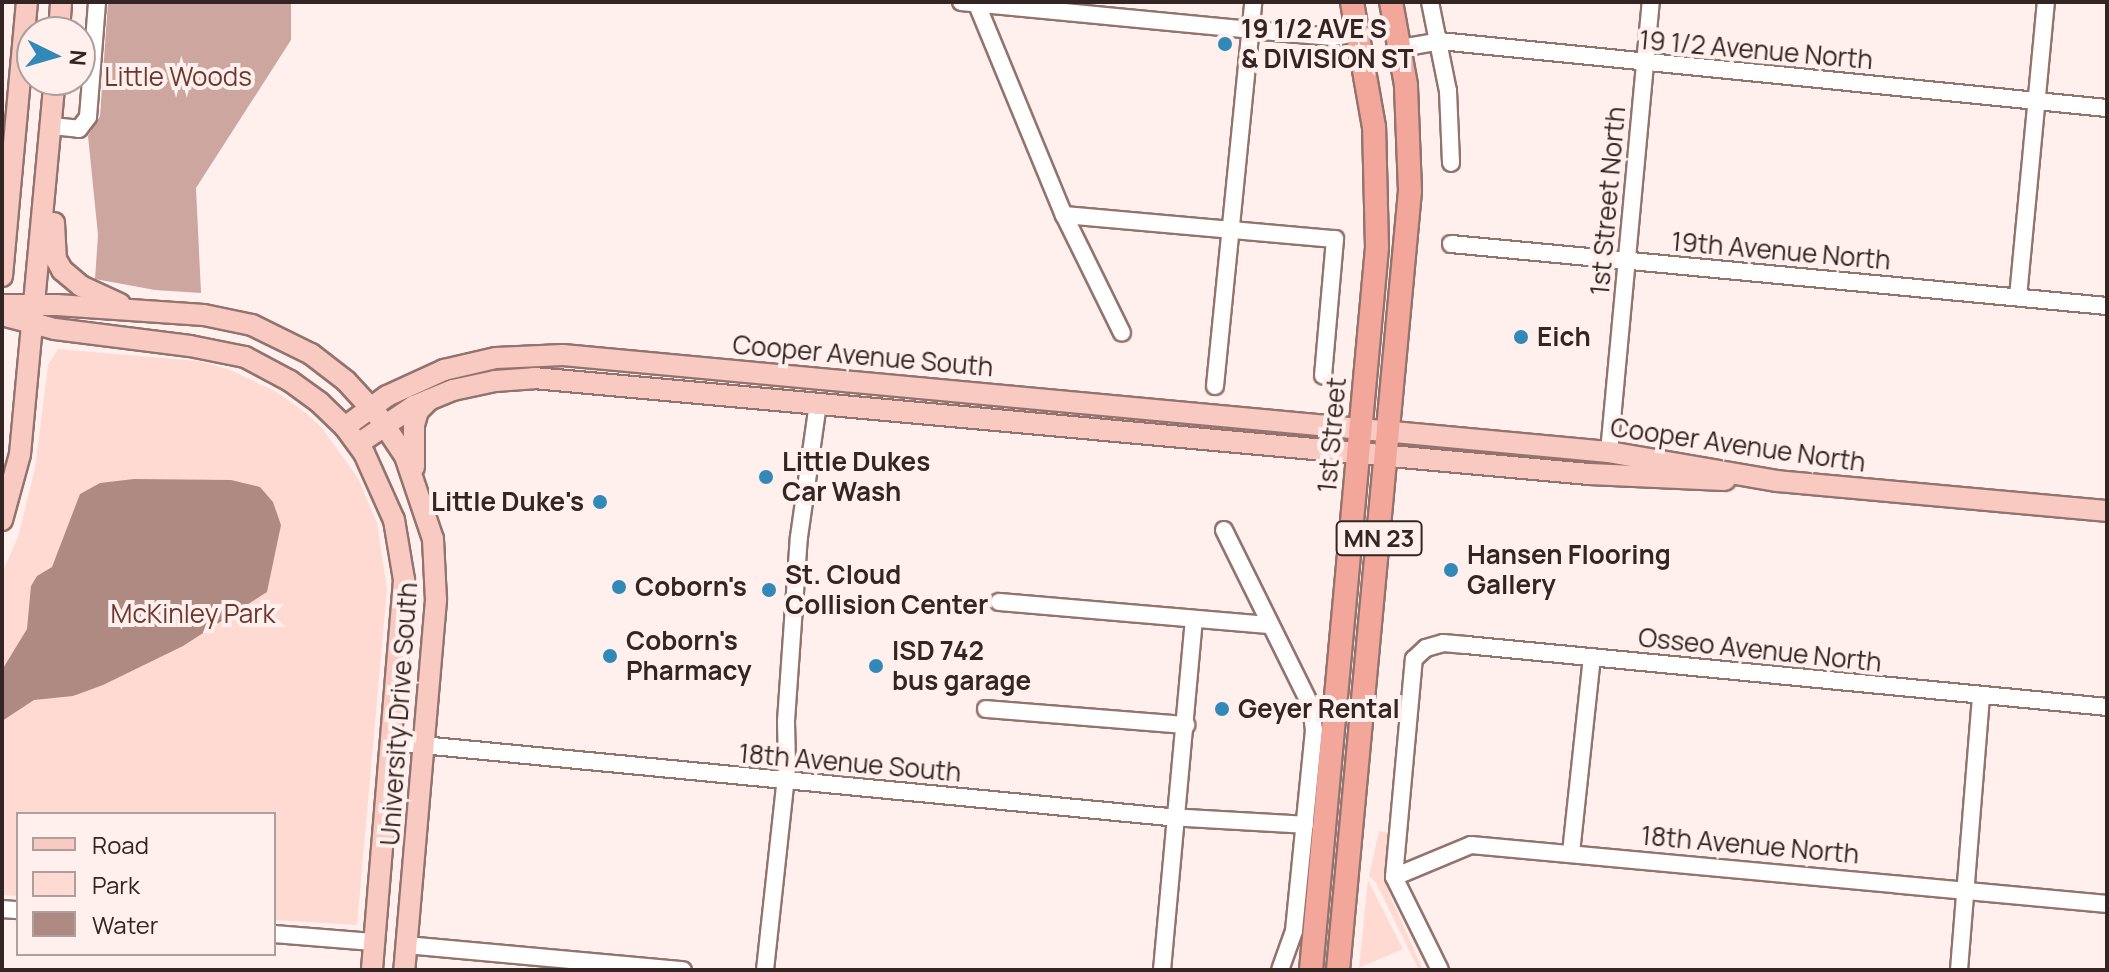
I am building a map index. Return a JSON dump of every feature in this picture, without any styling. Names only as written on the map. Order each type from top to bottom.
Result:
[{"type":"highway","name":"1st Street","points":[[1311,970],[1378,212],[1374,127],[1352,2]]},
{"type":"highway","name":"MN 23","points":[[1338,970],[1410,191],[1410,125],[1401,48],[1391,2]]},
{"type":"main road","points":[[2,276],[27,2]]},
{"type":"main road","points":[[2,520],[20,454],[54,96]]},
{"type":"main road","points":[[49,155],[56,259],[62,270],[103,298],[162,313]]},
{"type":"main road","points":[[2,305],[35,314],[73,333],[212,349],[245,357],[290,381],[345,427],[358,444],[429,400],[471,385],[534,378],[1664,480],[1777,481]]},
{"type":"main road","points":[[2,315],[162,313],[235,320],[281,337],[326,365],[385,425]]},
{"type":"main road","name":"Cooper Avenue South","points":[[345,427],[370,407],[421,379],[470,363],[563,355],[1361,428]]},
{"type":"main road","points":[[416,482],[413,428],[418,411],[429,400]]},
{"type":"main road","name":"University Drive South","points":[[385,425],[416,482],[429,520],[436,559],[436,623],[404,970]]},
{"type":"main road","name":"Cooper Avenue North","points":[[1361,428],[1609,452],[1777,481],[2107,511]]},
{"type":"main road","name":"University Drive South","points":[[358,444],[388,504],[403,564],[401,635],[372,970]]},
{"type":"street","points":[[52,126],[79,129],[88,117],[97,2]]},
{"type":"street","points":[[961,2],[1333,37],[1359,33]]},
{"type":"street","points":[[976,2],[1064,215],[1122,333]]},
{"type":"street","points":[[1215,386],[1253,2]]},
{"type":"street","points":[[1430,2],[1440,41],[1449,103],[1451,163]]},
{"type":"street","name":"1st Street North","points":[[1609,452],[1651,2]]},
{"type":"street","points":[[2018,297],[2046,2]]},
{"type":"street","name":"19 1/2 Avenue North","points":[[1401,48],[1440,41],[2107,108]]},
{"type":"street","points":[[1064,215],[1335,239],[1323,375]]},
{"type":"street","name":"19th Avenue North","points":[[1451,244],[2107,306]]},
{"type":"street","points":[[765,970],[785,781],[799,537],[818,403]]},
{"type":"street","points":[[1224,530],[1311,706],[1314,730],[1294,931],[1280,970]]},
{"type":"street","points":[[999,602],[1269,625]]},
{"type":"street","points":[[1162,970],[1194,621]]},
{"type":"street","name":"Osseo Avenue North","points":[[1394,877],[1414,659],[1426,648],[1443,643],[2107,707]]},
{"type":"street","points":[[1571,853],[1592,657]]},
{"type":"street","points":[[1959,970],[1981,696]]},
{"type":"street","points":[[986,709],[1185,725]]},
{"type":"street","name":"18th Avenue South","points":[[391,742],[1176,818],[1305,825]]},
{"type":"street","name":"18th Avenue North","points":[[1394,877],[1471,845],[2107,904]]},
{"type":"street","points":[[1394,877],[1440,970]]},
{"type":"street","points":[[276,934],[373,942]]},
{"type":"street","points":[[406,945],[683,970]]},
{"type":"green space","name":"Little Woods","points":[[108,2],[291,2],[291,40],[196,188],[201,293],[155,290],[95,279],[98,235],[88,136],[100,116]]},
{"type":"green space","name":"McKinley Park","points":[[58,349],[198,361],[228,369],[275,391],[306,413],[322,428],[358,478],[377,523],[387,589],[357,925],[276,920],[276,812],[16,812],[16,896],[2,895],[2,573],[18,537],[35,468],[48,365]]},
{"type":"green space","points":[[1379,831],[1388,833],[1385,869],[1389,893],[1423,970],[1419,970],[1376,883],[1369,876]]},
{"type":"green space","points":[[1368,880],[1403,949],[1359,968]]},
{"type":"water","points":[[134,479],[231,480],[260,487],[273,502],[281,525],[267,592],[183,646],[103,685],[73,696],[34,700],[2,721],[2,670],[27,629],[31,586],[37,576],[52,567],[80,494],[100,483]]},
{"type":"place","name":"19 1/2 AVE S & DIVISION ST","points":[[1225,44]]},
{"type":"place","name":"Eich","points":[[1521,337]]},
{"type":"place","name":"Little Dukes Car Wash","points":[[766,477]]},
{"type":"place","name":"Little Duke's","points":[[600,502]]},
{"type":"place","name":"Hansen Flooring Gallery","points":[[1451,570]]},
{"type":"place","name":"Coborn's","points":[[619,587]]},
{"type":"place","name":"St. Cloud Collision Center","points":[[769,590]]},
{"type":"place","name":"Coborn's Pharmacy","points":[[610,656]]},
{"type":"place","name":"ISD 742 bus garage","points":[[876,666]]},
{"type":"place","name":"Geyer Rental","points":[[1222,709]]}]
